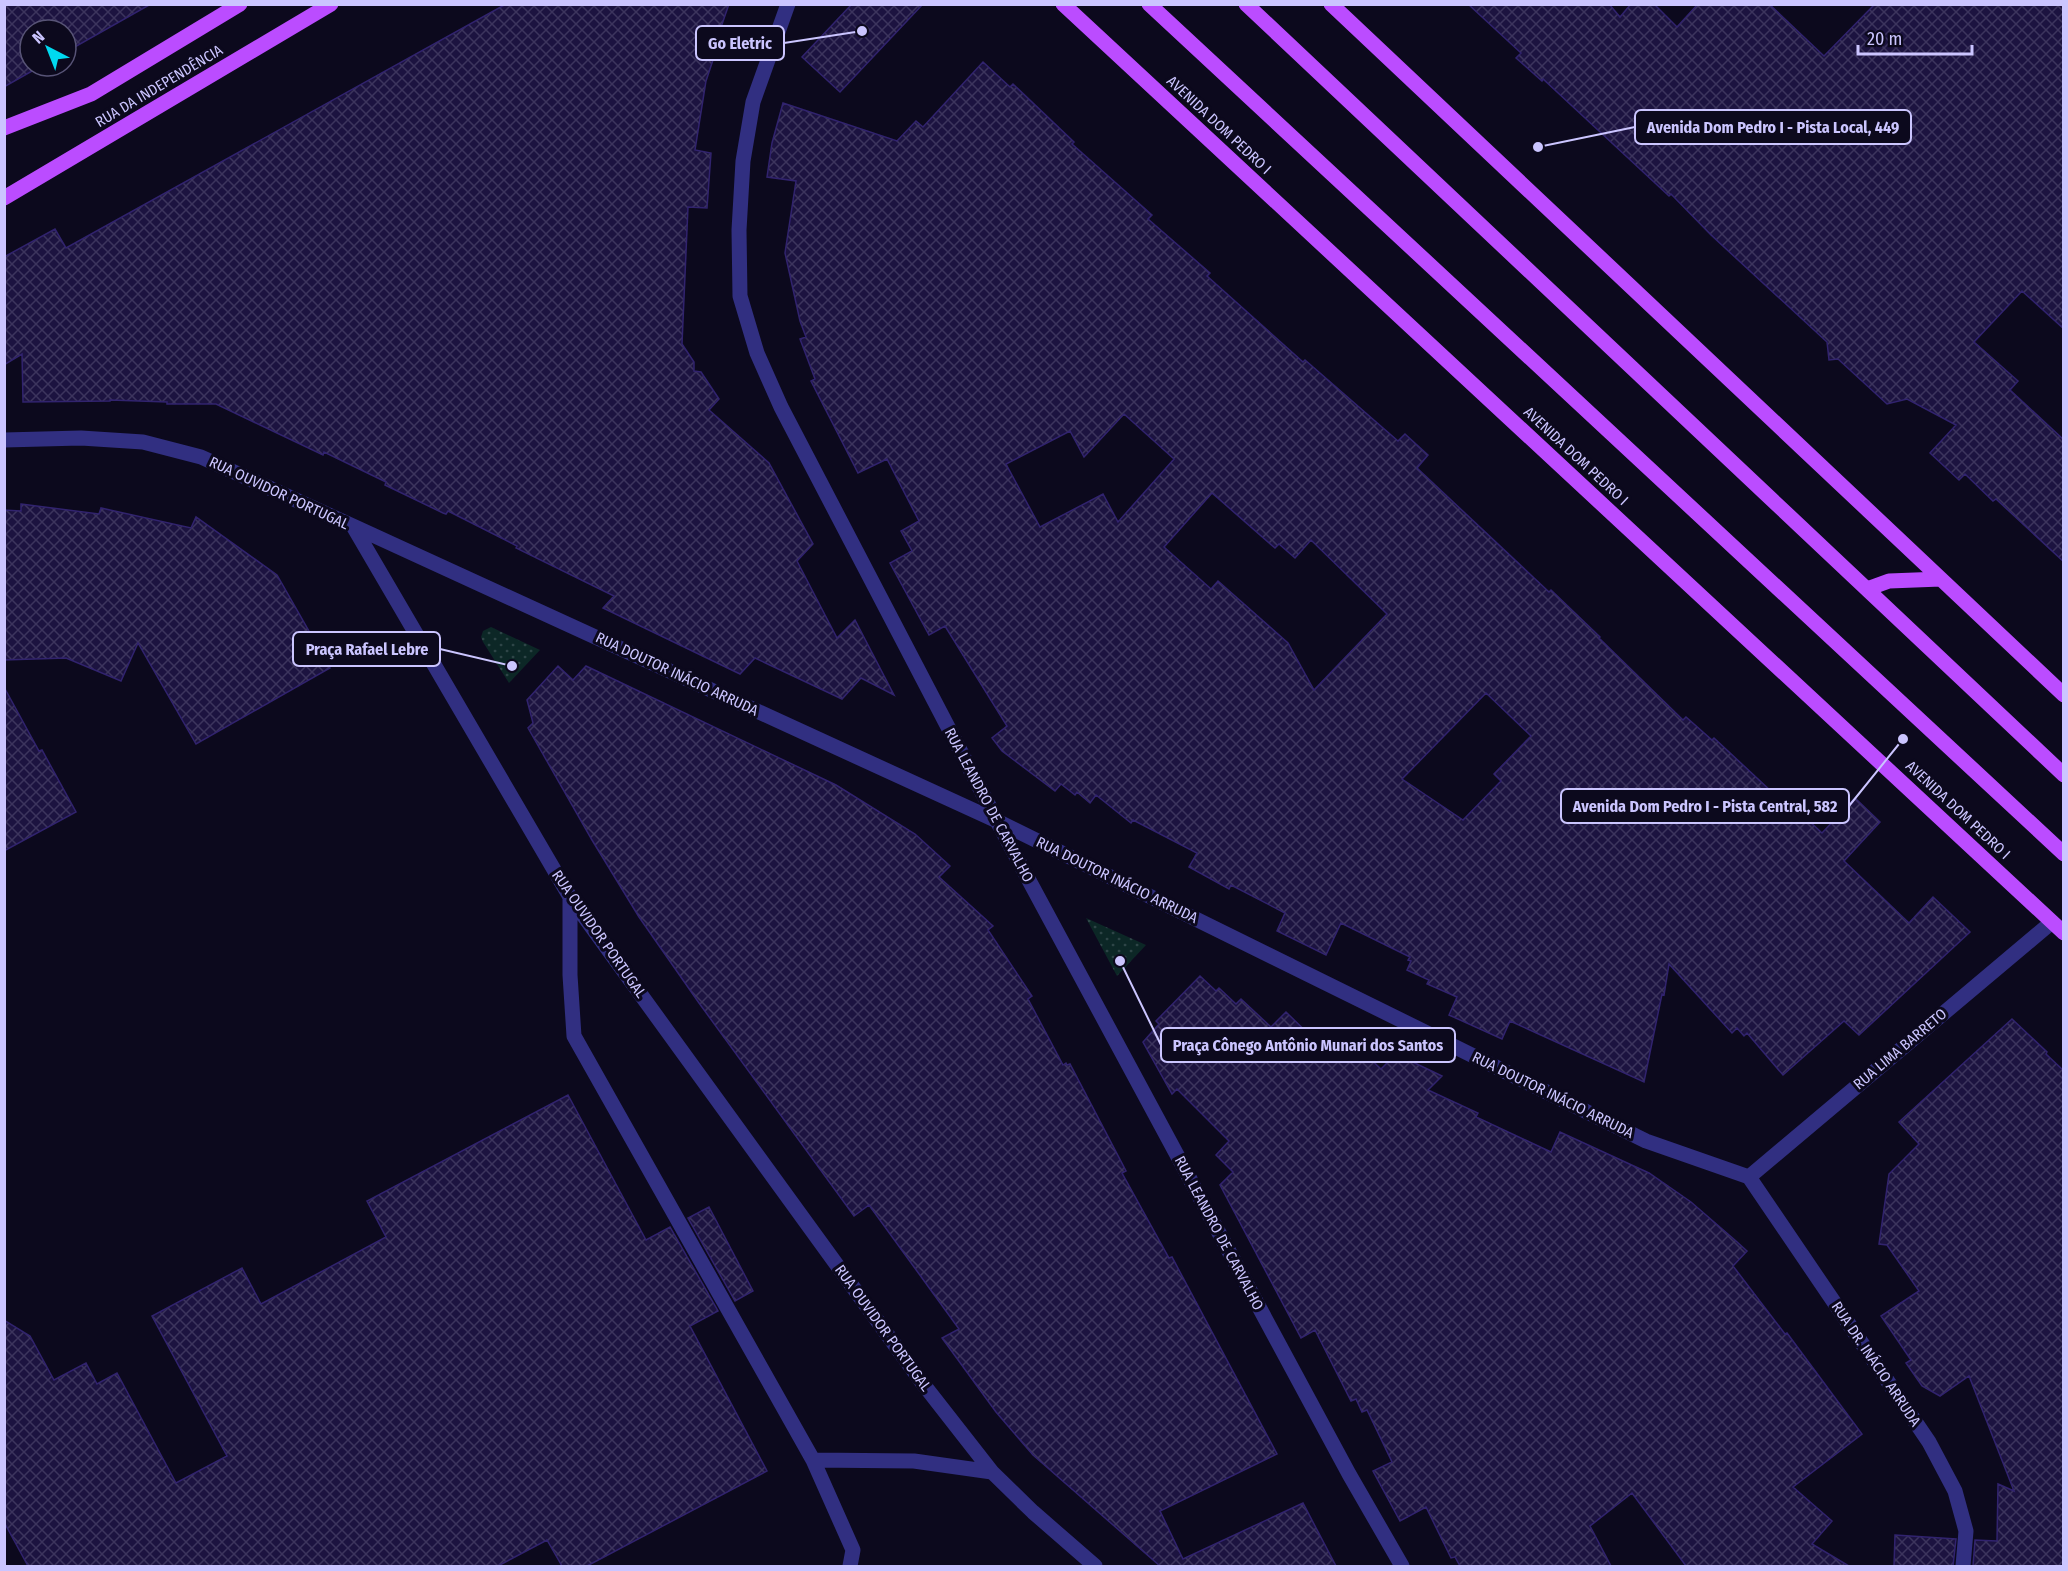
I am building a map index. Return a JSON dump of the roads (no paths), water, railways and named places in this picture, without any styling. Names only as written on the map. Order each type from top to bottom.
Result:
[{"type":"main road","name":"RUA DA INDEPENDÊNCIA","points":[[4,128],[91,94],[240,4]]},
{"type":"main road","name":"RUA DA INDEPENDÊNCIA","points":[[4,198],[331,4]]},
{"type":"main road","name":"AVENIDA DOM PEDRO I","points":[[1064,4],[2064,933]]},
{"type":"main road","points":[[1149,4],[2064,854]]},
{"type":"main road","points":[[1246,4],[2064,775]]},
{"type":"main road","points":[[1331,4],[2064,695]]},
{"type":"main road","points":[[1867,589],[1889,581],[1941,579]]},
{"type":"street","name":"RUA LEANDRO DE CARVALHO","points":[[788,4],[753,102],[743,161],[739,231],[740,296],[757,353],[781,407],[997,821],[1349,1474],[1402,1566]]},
{"type":"street","name":"RUA OUVIDOR PORTUGAL","points":[[4,440],[81,438],[143,442],[201,457],[353,525],[570,897],[924,1385],[992,1472],[1033,1512],[1095,1566]]},
{"type":"street","name":"RUA DOUTOR INÁCIO ARRUDA","points":[[353,525],[997,821],[1646,1141],[1749,1177]]},
{"type":"street","points":[[570,897],[570,975],[574,1036],[813,1460],[853,1550],[850,1566]]},
{"type":"street","name":"RUA LIMA BARRETO","points":[[1749,1177],[2052,922]]},
{"type":"street","name":"RUA DR. INÁCIO ARRUDA","points":[[1749,1177],[1929,1442],[1955,1491],[1966,1531],[1963,1566]]},
{"type":"street","points":[[813,1460],[914,1461],[992,1472]]},
{"type":"place","name":"Go Eletric","points":[[862,31]]},
{"type":"place","name":"Avenida Dom Pedro I - Pista Local, 449","points":[[1538,147]]},
{"type":"place","name":"Praça Rafael Lebre","points":[[512,666]]},
{"type":"place","name":"Avenida Dom Pedro I - Pista Central, 582","points":[[1903,739]]},
{"type":"place","name":"Praça Cônego Antônio Munari dos Santos","points":[[1120,961]]}]
